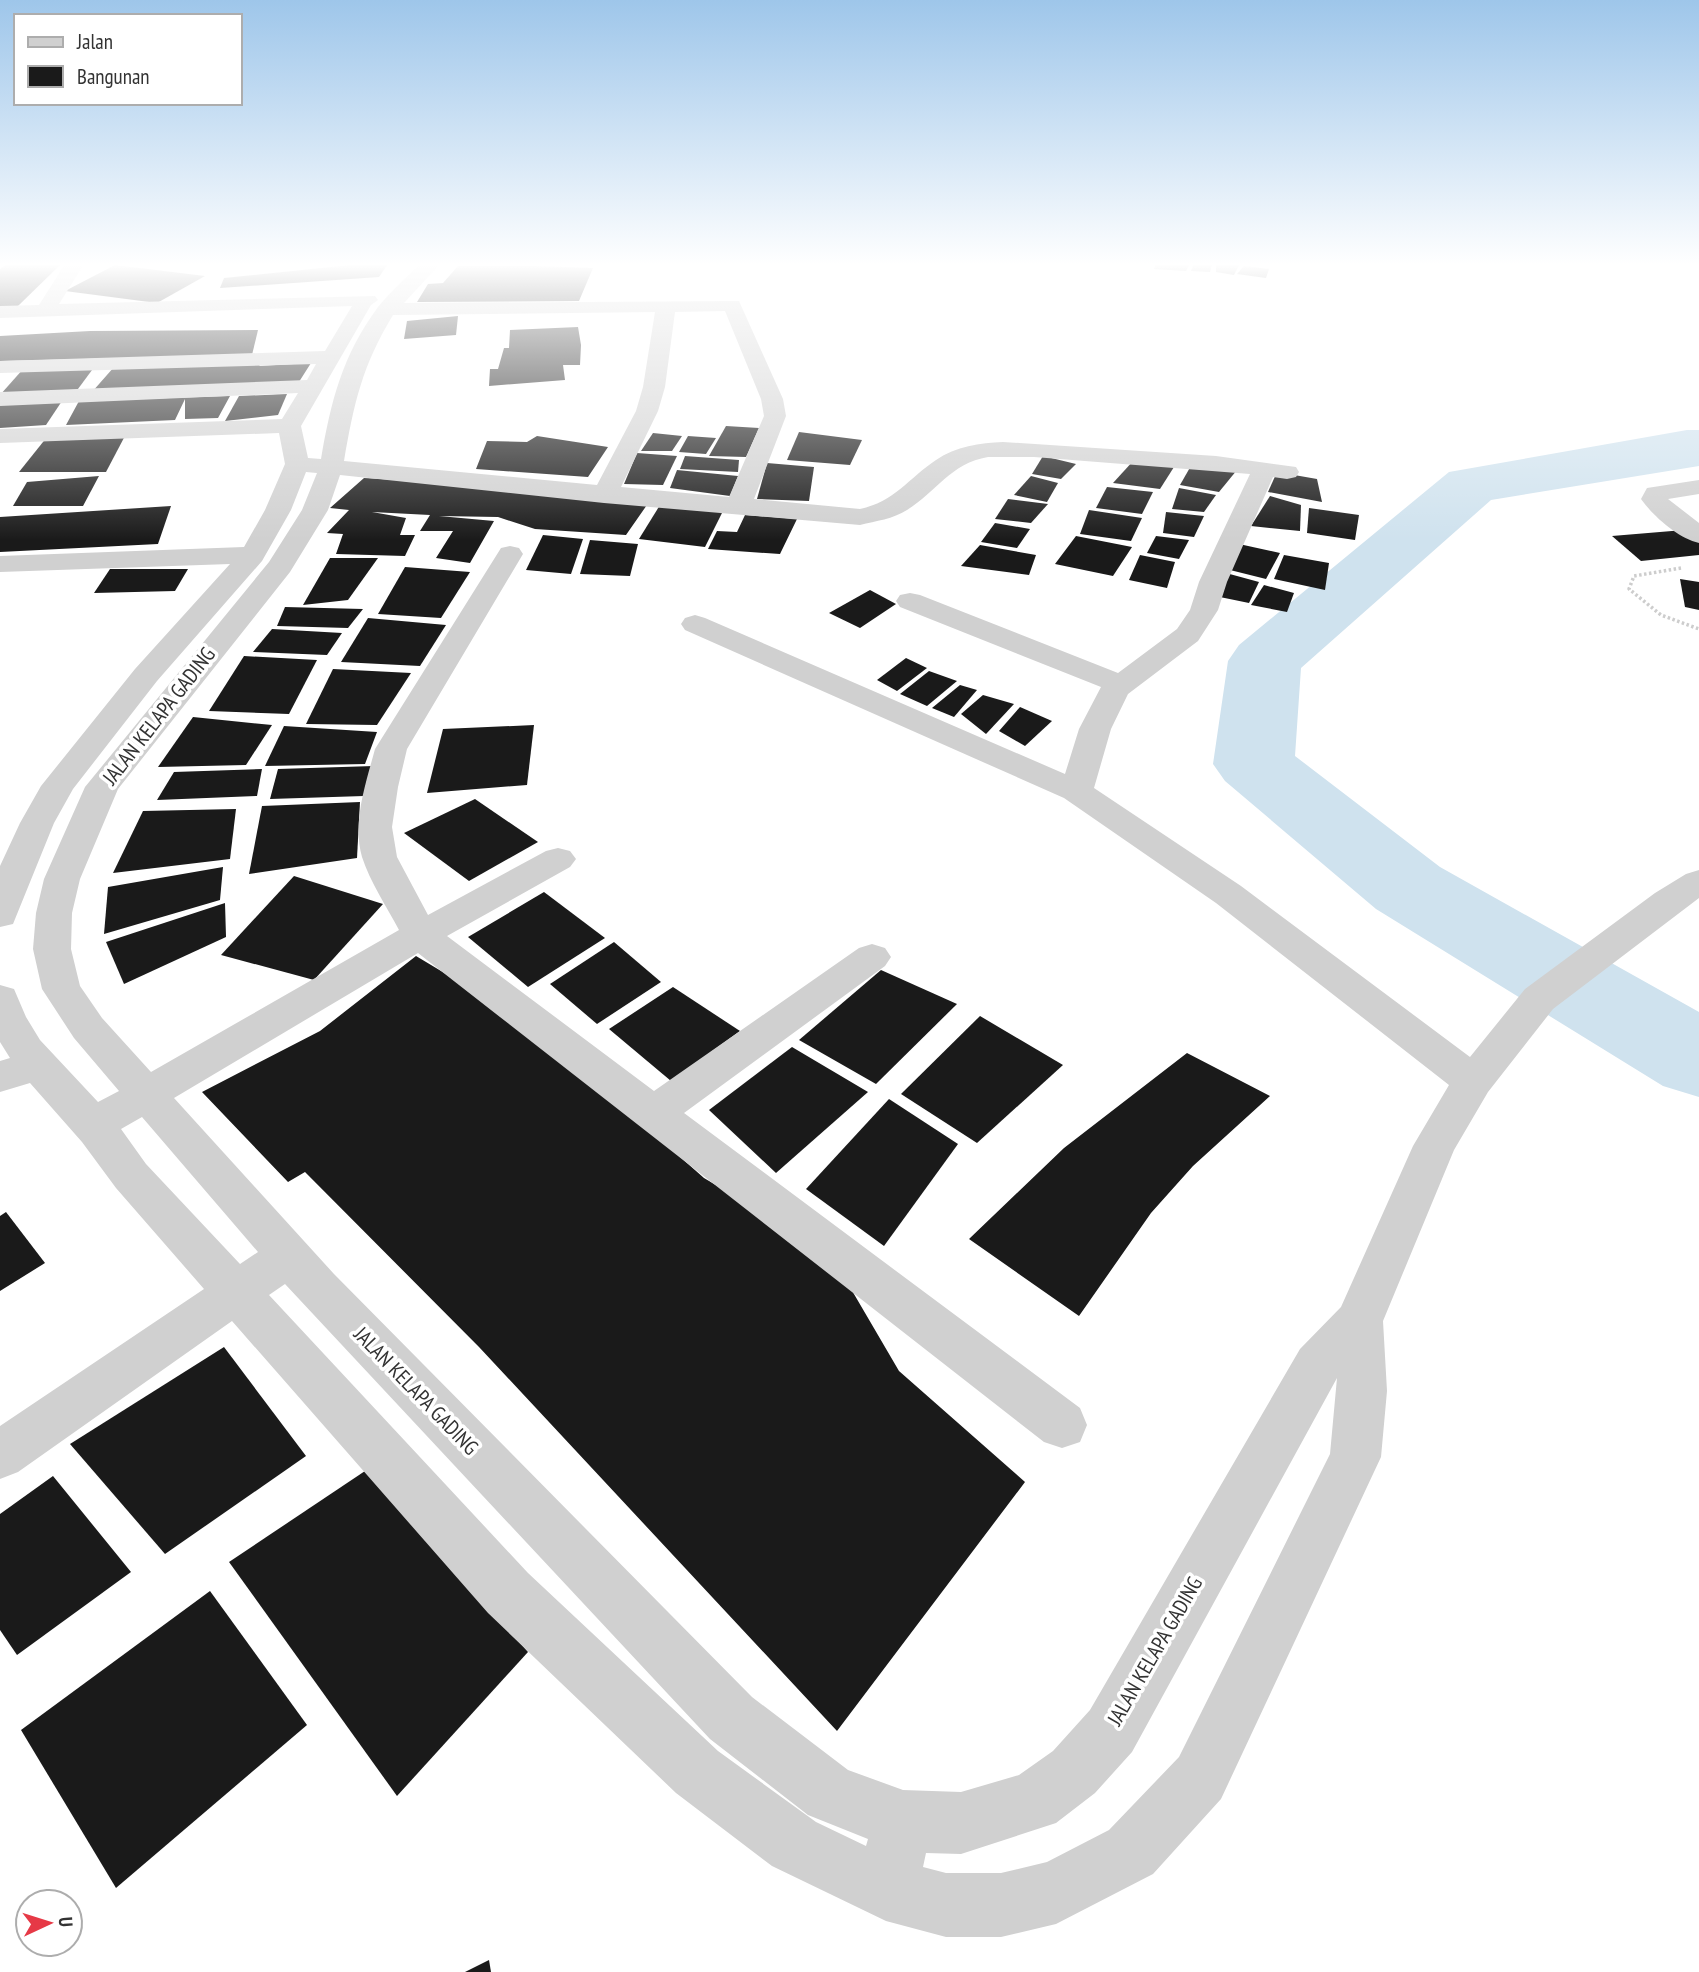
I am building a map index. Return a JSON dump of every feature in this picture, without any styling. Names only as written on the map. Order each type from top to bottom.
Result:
[{"type":"street","name":"JALAN KELAPA GADING","points":[[0,915],[12,879],[37,822],[58,786],[146,675],[253,555],[278,510],[314,466],[360,356]]},
{"type":"street","points":[[604,495],[647,411],[659,356]]},
{"type":"street","points":[[738,507],[775,416],[772,399],[754,356]]},
{"type":"street","name":"JALAN KELAPA GADING","points":[[289,426],[330,357]]},
{"type":"street","points":[[0,367],[330,357]]},
{"type":"street","points":[[0,399],[313,386]]},
{"type":"street","points":[[10,442],[289,426],[314,466],[835,516],[877,515],[893,509],[911,498],[942,466],[972,452],[1030,450],[1203,460],[1276,470],[1213,582],[1197,625],[1164,653],[1120,684],[1107,703],[1076,791]]},
{"type":"street","name":"JALAN KELAPA GADING","points":[[314,466],[315,510],[280,566],[102,788],[62,879],[54,913],[52,948],[61,989],[88,1028],[289,1256],[731,1718],[829,1794],[904,1821],[961,1823],[1034,1801],[1074,1772],[1111,1731],[1298,1396],[1317,1365],[1359,1321],[1434,1146],[1474,1082],[1539,999],[1619,937],[1699,882]]},
{"type":"street","points":[[1699,487],[1656,493],[1654,499],[1699,535]]},
{"type":"street","points":[[510,554],[391,748],[381,787],[376,827],[380,857],[420,935],[1062,1425]]},
{"type":"street","points":[[0,564],[253,555]]},
{"type":"street","points":[[910,601],[1120,684]]},
{"type":"street","points":[[695,624],[1076,791],[1223,892],[1474,1082]]},
{"type":"street","points":[[58,786],[102,788]]},
{"type":"street","points":[[94,1125],[420,935],[558,859]]},
{"type":"street","points":[[652,1114],[872,957]]},
{"type":"street","name":"JALAN KELAPA GADING","points":[[0,999],[3,1011],[18,1037],[20,1071],[94,1125],[131,1176],[234,1293],[508,1592],[696,1772],[794,1844],[886,1889],[946,1905],[1001,1905],[1056,1892],[1131,1852],[1200,1778],[1355,1457],[1362,1391],[1359,1321]]},
{"type":"street","points":[[0,1455],[289,1256]]},
{"type":"street","points":[[886,1889],[904,1821]]},
{"type":"path","points":[[1686,568],[1646,572],[1634,576],[1629,589],[1649,609],[1672,623],[1699,629]]},
{"type":"building","points":[[0,356],[209,356],[0,361]]},
{"type":"building","points":[[502,356],[580,356],[580,365],[563,365],[565,380],[489,386],[490,369],[498,369]]},
{"type":"building","points":[[311,363],[297,385],[92,392],[114,367]]},
{"type":"building","points":[[95,366],[75,393],[0,395],[24,368]]},
{"type":"building","points":[[287,394],[278,415],[225,421],[239,396]]},
{"type":"building","points":[[230,396],[218,418],[185,419],[185,399],[175,420],[66,425],[79,401]]},
{"type":"building","points":[[62,401],[46,425],[0,428],[0,402]]},
{"type":"building","points":[[726,426],[759,428],[746,457],[709,456]]},
{"type":"building","points":[[799,432],[862,440],[850,465],[787,460]]},
{"type":"building","points":[[653,433],[682,436],[672,451],[641,451]]},
{"type":"building","points":[[126,434],[106,472],[19,472],[47,437]]},
{"type":"building","points":[[537,436],[608,447],[588,477],[476,469],[487,441],[527,442]]},
{"type":"building","points":[[688,436],[716,438],[706,454],[679,452]]},
{"type":"building","points":[[637,453],[677,456],[663,485],[624,484]]},
{"type":"building","points":[[685,456],[739,460],[738,472],[680,469]]},
{"type":"building","points":[[1043,456],[1076,464],[1061,479],[1032,474]]},
{"type":"building","points":[[1134,460],[1174,467],[1160,489],[1113,483]]},
{"type":"building","points":[[767,463],[814,467],[809,501],[757,499]]},
{"type":"building","points":[[1192,464],[1237,470],[1219,492],[1180,485]]},
{"type":"building","points":[[677,470],[738,476],[730,496],[670,488]]},
{"type":"building","points":[[1277,472],[1317,479],[1322,502],[1268,492]]},
{"type":"building","points":[[99,476],[83,506],[13,506],[27,482]]},
{"type":"building","points":[[1031,476],[1058,483],[1047,502],[1014,495]]},
{"type":"building","points":[[364,478],[649,502],[626,535],[535,529],[498,517],[439,516],[494,521],[470,563],[436,558],[453,531],[420,531],[430,515],[372,512],[406,518],[400,535],[415,535],[405,556],[336,554],[343,534],[327,533],[349,510],[330,508]]},
{"type":"building","points":[[1107,487],[1153,492],[1142,514],[1096,508]]},
{"type":"building","points":[[1179,488],[1216,495],[1204,512],[1172,509]]},
{"type":"building","points":[[1270,496],[1301,505],[1300,531],[1251,526]]},
{"type":"building","points":[[1008,499],[1048,504],[1031,523],[995,519]]},
{"type":"building","points":[[660,505],[723,511],[705,547],[639,539]]},
{"type":"building","points":[[171,506],[158,544],[0,552],[0,517]]},
{"type":"building","points":[[1309,508],[1359,515],[1355,540],[1307,533]]},
{"type":"building","points":[[1089,510],[1142,518],[1131,541],[1080,534]]},
{"type":"building","points":[[1166,512],[1204,516],[1194,537],[1163,533]]},
{"type":"building","points":[[745,515],[797,519],[780,554],[708,549],[717,531],[737,532]]},
{"type":"building","points":[[995,523],[1030,529],[1017,548],[981,542]]},
{"type":"building","points":[[1684,530],[1699,541],[1699,555],[1641,561],[1612,536]]},
{"type":"building","points":[[543,535],[583,539],[571,574],[526,570]]},
{"type":"building","points":[[1076,536],[1132,547],[1113,576],[1055,564]]},
{"type":"building","points":[[1156,536],[1189,540],[1179,559],[1147,553]]},
{"type":"building","points":[[590,540],[638,544],[630,576],[580,574]]},
{"type":"building","points":[[1239,544],[1280,553],[1266,579],[1230,570]]},
{"type":"building","points":[[980,545],[1036,555],[1029,575],[961,566]]},
{"type":"building","points":[[1140,555],[1175,562],[1167,588],[1129,580]]},
{"type":"building","points":[[1284,555],[1329,563],[1325,590],[1274,579]]},
{"type":"building","points":[[330,558],[378,558],[348,600],[303,605]]},
{"type":"building","points":[[405,567],[470,572],[441,618],[378,614]]},
{"type":"building","points":[[110,569],[188,569],[175,591],[94,593]]},
{"type":"building","points":[[1226,573],[1259,582],[1249,603],[1215,596]]},
{"type":"building","points":[[1680,579],[1699,582],[1699,610],[1685,607]]},
{"type":"building","points":[[1264,585],[1294,593],[1287,612],[1251,605]]},
{"type":"building","points":[[870,590],[896,604],[860,628],[829,613]]},
{"type":"building","points":[[285,607],[363,609],[348,628],[277,626]]},
{"type":"building","points":[[368,618],[446,625],[420,666],[341,662]]},
{"type":"building","points":[[272,629],[342,633],[327,655],[253,652]]},
{"type":"building","points":[[244,656],[317,660],[289,714],[209,711]]},
{"type":"building","points":[[906,658],[927,668],[897,691],[877,680]]},
{"type":"building","points":[[333,669],[411,673],[377,725],[306,724]]},
{"type":"building","points":[[929,671],[957,681],[927,706],[900,694]]},
{"type":"building","points":[[960,685],[977,690],[954,717],[932,708]]},
{"type":"building","points":[[983,695],[1014,704],[986,734],[961,714]]},
{"type":"building","points":[[1020,707],[1052,721],[1025,746],[999,731]]},
{"type":"building","points":[[193,717],[272,725],[246,765],[158,767]]},
{"type":"building","points":[[534,725],[527,785],[427,793],[443,729]]},
{"type":"building","points":[[284,726],[377,732],[365,764],[265,766]]},
{"type":"building","points":[[374,766],[364,796],[270,799],[278,769]]},
{"type":"building","points":[[262,769],[257,796],[157,800],[174,772]]},
{"type":"building","points":[[475,799],[538,842],[469,881],[404,833]]},
{"type":"building","points":[[360,802],[357,858],[249,874],[262,806]]},
{"type":"building","points":[[236,809],[230,859],[113,873],[143,811]]},
{"type":"building","points":[[223,867],[220,900],[104,934],[108,887]]},
{"type":"building","points":[[294,876],[383,904],[314,980],[221,955]]},
{"type":"building","points":[[544,892],[605,938],[528,987],[468,937]]},
{"type":"building","points":[[225,903],[226,937],[124,984],[106,942]]},
{"type":"building","points":[[614,942],[661,982],[597,1024],[550,984]]},
{"type":"building","points":[[416,956],[528,1023],[704,1178],[830,1253],[899,1371],[1025,1482],[837,1731],[479,1347],[305,1172],[288,1182],[202,1092],[320,1031]]},
{"type":"building","points":[[881,970],[957,1004],[876,1084],[799,1040]]},
{"type":"building","points":[[673,987],[740,1031],[671,1081],[609,1029]]},
{"type":"building","points":[[980,1016],[1063,1065],[977,1143],[901,1094]]},
{"type":"building","points":[[792,1047],[868,1092],[776,1173],[709,1110]]},
{"type":"building","points":[[1187,1053],[1270,1096],[1193,1166],[1151,1213],[1079,1316],[969,1239],[1064,1148]]},
{"type":"building","points":[[889,1099],[958,1144],[884,1246],[806,1189]]},
{"type":"building","points":[[6,1212],[45,1263],[0,1291],[0,1216]]},
{"type":"building","points":[[224,1347],[306,1456],[165,1554],[70,1444]]},
{"type":"building","points":[[368,1469],[528,1652],[397,1796],[229,1562]]},
{"type":"building","points":[[53,1476],[131,1572],[17,1655],[0,1630],[0,1514]]},
{"type":"building","points":[[210,1591],[307,1725],[116,1888],[21,1730]]},
{"type":"building","points":[[489,1960],[491,1972],[465,1972]]},
{"type":"waterway","points":[[1699,448],[1471,485],[1265,661],[1254,764],[1408,888],[1699,1059]]}]
